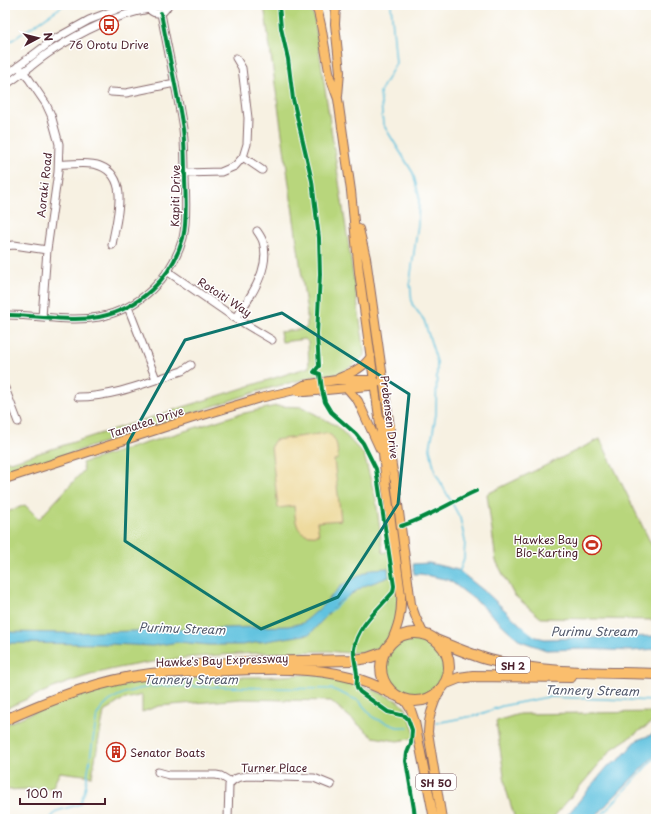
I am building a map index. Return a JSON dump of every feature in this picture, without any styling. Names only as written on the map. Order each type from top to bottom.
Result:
[{"type":"highway","name":"SH 2","points":[[388,648],[400,638],[410,634],[424,635],[473,656],[520,666],[550,669],[656,674]]},
{"type":"highway","name":"SH 50","points":[[436,640],[444,650],[448,660],[448,674],[442,687]]},
{"type":"highway","points":[[388,648],[382,666],[383,675],[389,688],[400,697]]},
{"type":"highway","name":"Hawke's Bay Expressway","points":[[5,716],[32,703],[93,681],[157,668],[218,663],[354,660],[368,658],[388,648]]},
{"type":"highway","name":"Hawke's Bay Expressway","points":[[5,720],[43,703],[92,686],[151,674],[176,672],[268,669],[326,672],[357,679],[400,697]]},
{"type":"highway","name":"SH 2","points":[[400,697],[421,700],[432,696],[442,687],[459,678],[473,676],[656,679]]},
{"type":"main road","name":"Prebensen Drive","points":[[314,5],[318,12],[321,25],[330,77],[338,99],[351,191],[359,272],[375,381],[401,601],[400,622],[388,648]]},
{"type":"main road","name":"Prebensen Drive","points":[[336,5],[335,24],[340,72],[338,99]]},
{"type":"main road","name":"Prebensen Drive","points":[[351,191],[366,258],[385,382],[392,438],[394,478],[411,604],[424,635]]},
{"type":"main road","points":[[366,258],[369,305],[378,374],[375,381],[379,386],[381,395],[394,478]]},
{"type":"main road","points":[[336,380],[368,362],[371,356]]},
{"type":"main road","name":"Tamatea Drive","points":[[5,479],[190,419],[260,398],[295,390],[304,385],[336,380],[375,381]]},
{"type":"main road","name":"Tamatea Drive","points":[[295,390],[306,392],[369,386],[375,381]]},
{"type":"main road","points":[[347,388],[358,401],[378,444],[385,467]]},
{"type":"main road","name":"SH 50","points":[[442,687],[432,707],[428,724],[442,819]]},
{"type":"main road","name":"SH 50","points":[[400,697],[411,710],[415,722],[434,819]]},
{"type":"street","points":[[5,85],[52,40],[105,13],[128,5]]},
{"type":"street","points":[[5,76],[21,69],[83,33],[148,7],[155,13],[161,13],[165,11],[168,5]]},
{"type":"street","name":"Kapiti Drive","points":[[5,315],[85,319],[104,316],[128,307],[139,301],[151,290],[167,271],[178,250],[183,237],[186,209],[183,137],[175,83],[161,13]]},
{"type":"street","points":[[185,174],[221,172],[235,166],[243,156],[247,144],[248,118],[242,68],[236,58]]},
{"type":"street","name":"Aoraki Road","points":[[21,69],[38,92],[51,115],[59,144],[59,164],[48,250],[42,317]]},
{"type":"street","points":[[112,92],[126,93],[175,83]]},
{"type":"street","points":[[243,156],[262,170]]},
{"type":"street","points":[[59,164],[91,164],[100,166],[114,176],[118,185],[120,196],[112,245]]},
{"type":"street","points":[[235,318],[256,289],[261,273],[265,252],[263,242],[257,231]]},
{"type":"street","points":[[5,246],[14,245],[48,250]]},
{"type":"street","name":"Rotoiti Way","points":[[167,271],[235,318],[272,340]]},
{"type":"street","points":[[128,307],[156,379]]},
{"type":"street","points":[[78,397],[94,397],[110,394],[182,371],[191,365]]},
{"type":"street","points":[[5,388],[18,422]]},
{"type":"street","points":[[158,772],[169,775],[216,775],[221,776],[231,782]]},
{"type":"street","name":"Turner Place","points":[[228,819],[228,793],[231,782],[238,777],[314,778],[331,785]]},
{"type":"highlighted area","points":[[282,313],[409,394],[398,504],[338,597],[261,629],[125,541],[128,443],[185,340]]},
{"type":"green space","points":[[264,5],[306,5],[314,16],[364,347],[364,356],[355,364],[338,374],[312,377],[259,391],[5,475],[5,460],[11,462],[309,367],[308,342],[305,339],[282,342],[280,332],[305,329],[307,326],[307,313]]},
{"type":"green space","points":[[276,406],[302,407],[337,426],[364,455],[376,500],[383,553],[392,550],[398,588],[396,619],[392,632],[385,643],[375,650],[363,652],[348,653],[329,651],[216,655],[133,665],[105,671],[66,683],[5,709],[5,513],[25,505],[39,519],[84,470],[82,463],[236,415]]},
{"type":"green space","points":[[600,439],[656,554],[656,620],[541,618],[514,595],[496,561],[487,494]]},
{"type":"green space","points":[[415,638],[426,640],[439,651],[442,656],[444,667],[442,678],[431,691],[426,694],[415,696],[404,694],[391,683],[388,678],[386,667],[388,656],[399,643],[404,640]]},
{"type":"green space","points":[[311,674],[356,684],[374,690],[399,702],[408,712],[416,738],[397,741],[373,737],[331,701],[241,699],[159,706],[142,712],[142,695],[122,700],[104,712],[92,776],[60,772],[52,788],[5,790],[5,725],[41,709],[98,690],[136,682],[181,678],[263,677]]},
{"type":"green space","points":[[656,712],[656,720],[612,749],[552,819],[515,819],[506,789],[496,721],[519,714]]},
{"type":"sand","points":[[326,433],[333,437],[337,447],[338,459],[334,460],[341,520],[317,522],[319,535],[311,535],[302,532],[299,528],[294,506],[278,508],[271,446],[275,440]]},
{"type":"water","points":[[429,563],[458,570],[488,594],[532,636],[545,639],[656,636],[656,649],[632,651],[584,649],[546,650],[521,641],[479,603],[449,580],[414,574],[413,564]]},
{"type":"water","points":[[388,568],[389,577],[364,586],[339,602],[310,634],[242,645],[209,645],[179,642],[152,646],[5,643],[5,632],[70,633],[288,626],[303,623],[342,585],[372,569]]},
{"type":"water","points":[[656,731],[656,754],[594,819],[564,819],[608,766],[619,760],[637,740],[651,735]]},
{"type":"waterway","points":[[5,45],[64,5]]},
{"type":"waterway","points":[[391,5],[396,63],[380,92],[383,124],[413,173],[419,196],[418,224],[410,281],[412,304],[424,320],[437,362],[436,414],[430,449],[435,472],[460,518],[465,541],[464,558],[459,573]]},
{"type":"waterway","name":"Purimu Stream","points":[[330,612],[347,597]]},
{"type":"waterway","name":"Purimu Stream","points":[[522,627],[535,637]]},
{"type":"waterway","name":"Tannery Stream","points":[[50,819],[57,811],[80,804],[85,790],[97,715],[103,707],[117,696],[134,690],[162,686],[332,689],[359,701],[374,718],[397,727],[408,727]]},
{"type":"waterway","name":"Tannery Stream","points":[[436,723],[478,715],[502,706],[548,697],[656,701]]},
{"type":"waterway","points":[[598,819],[656,756]]},
{"type":"cycle path","points":[[279,5],[281,28],[288,59],[293,99],[312,181],[319,238],[320,274],[317,334],[319,366],[314,372],[320,374],[325,402],[331,412],[356,434],[363,443],[376,469],[394,586],[393,592],[364,625],[356,641],[354,658],[357,674],[357,686],[360,692],[388,712],[405,716],[408,719],[412,730],[411,743],[406,761],[415,819]]},
{"type":"cycle path","points":[[5,315],[87,319],[114,313],[127,307],[152,290],[171,266],[178,253],[183,238],[186,217],[184,142],[178,100],[161,13]]},
{"type":"cycle path","points":[[401,526],[420,519],[476,491]]},
{"type":"place","name":"76 Orotu Drive","points":[[109,25]]},
{"type":"place","name":"Hawkes Bay Blo-Karting","points":[[592,545]]},
{"type":"place","name":"Senator Boats","points":[[116,752]]}]
